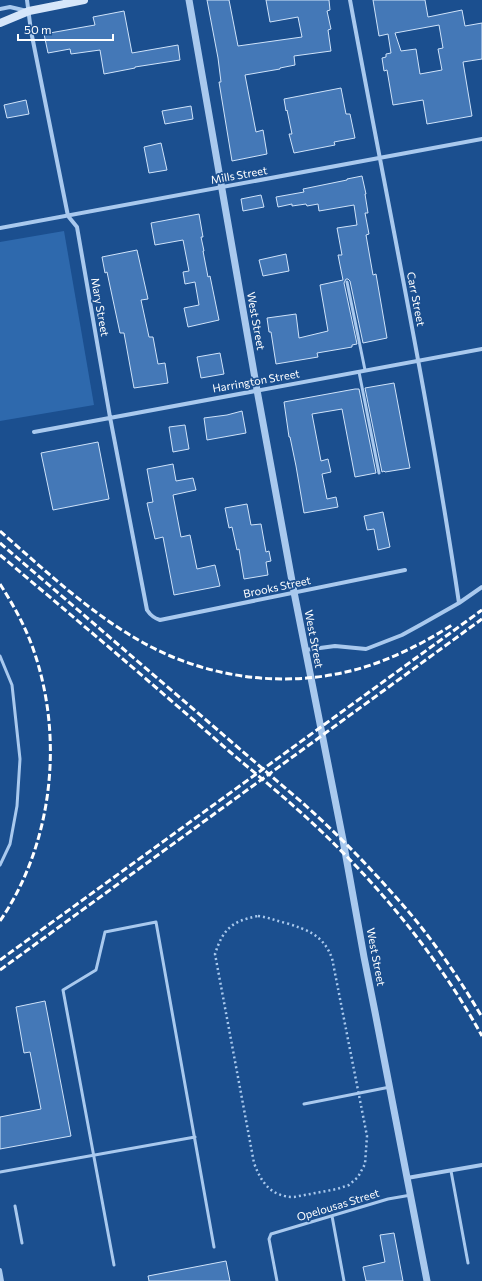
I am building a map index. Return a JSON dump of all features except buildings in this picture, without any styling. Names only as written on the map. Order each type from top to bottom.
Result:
[{"type":"main road","points":[[0,23],[29,11],[84,0]]},
{"type":"street","name":"Mary Street","points":[[27,0],[31,31],[68,216],[77,227],[110,418],[147,610],[153,617]]},
{"type":"street","name":"West Street","points":[[189,0],[294,592],[427,1281]]},
{"type":"street","name":"Carr Street","points":[[350,0],[379,158],[419,360],[459,602]]},
{"type":"street","points":[[0,9],[10,7],[29,11]]},
{"type":"street","name":"Mills Street","points":[[0,228],[482,139]]},
{"type":"street","name":"Harrington Street","points":[[34,432],[482,349]]},
{"type":"street","name":"Brooks Street","points":[[153,617],[160,620],[405,570]]},
{"type":"street","points":[[305,650],[335,646],[366,649],[402,635],[459,602],[482,586]]},
{"type":"street","points":[[407,1178],[482,1165]]},
{"type":"street","points":[[0,1270],[2,1281]]},
{"type":"lane","points":[[347,282],[365,370]]},
{"type":"lane","points":[[359,372],[379,473]]},
{"type":"lane","points":[[0,656],[12,685],[20,759],[17,806],[10,844],[0,865]]},
{"type":"lane","points":[[114,1265],[63,990],[96,970],[105,932],[156,922],[214,1247]]},
{"type":"lane","points":[[304,1104],[390,1087]]},
{"type":"lane","points":[[0,1172],[195,1137]]},
{"type":"lane","points":[[451,1170],[468,1262]]},
{"type":"lane","name":"Opelousas Street","points":[[277,1281],[268,1239],[271,1234],[388,1199],[410,1195]]},
{"type":"lane","points":[[15,1206],[22,1243]]},
{"type":"lane","points":[[332,1216],[344,1281]]},
{"type":"path","points":[[258,916],[266,917],[304,929],[319,938],[329,951],[332,958],[358,1093],[367,1136],[365,1164],[358,1177],[349,1185],[337,1189],[294,1197],[288,1197],[269,1189],[259,1177],[254,1163],[215,954],[220,939],[229,927],[243,919],[258,916]]},
{"type":"shaded area","points":[[64,231],[94,405],[0,421],[0,242]]},
{"type":"railway","points":[[0,531],[82,602],[117,627],[162,652],[190,664],[220,672],[250,677],[281,679],[311,678],[341,673],[371,665],[392,657],[423,642],[452,625]]},
{"type":"railway","points":[[0,543],[305,805],[339,837],[361,859],[418,923],[462,984],[482,1017]]},
{"type":"railway","points":[[0,555],[279,793],[333,843],[381,893],[404,920],[446,977],[482,1036]]},
{"type":"railway","points":[[0,584],[28,635],[42,678],[48,713],[50,750],[48,786],[43,822],[32,857],[18,890],[0,921]]},
{"type":"railway","points":[[0,960],[482,610]]},
{"type":"railway","points":[[0,970],[482,619]]}]
